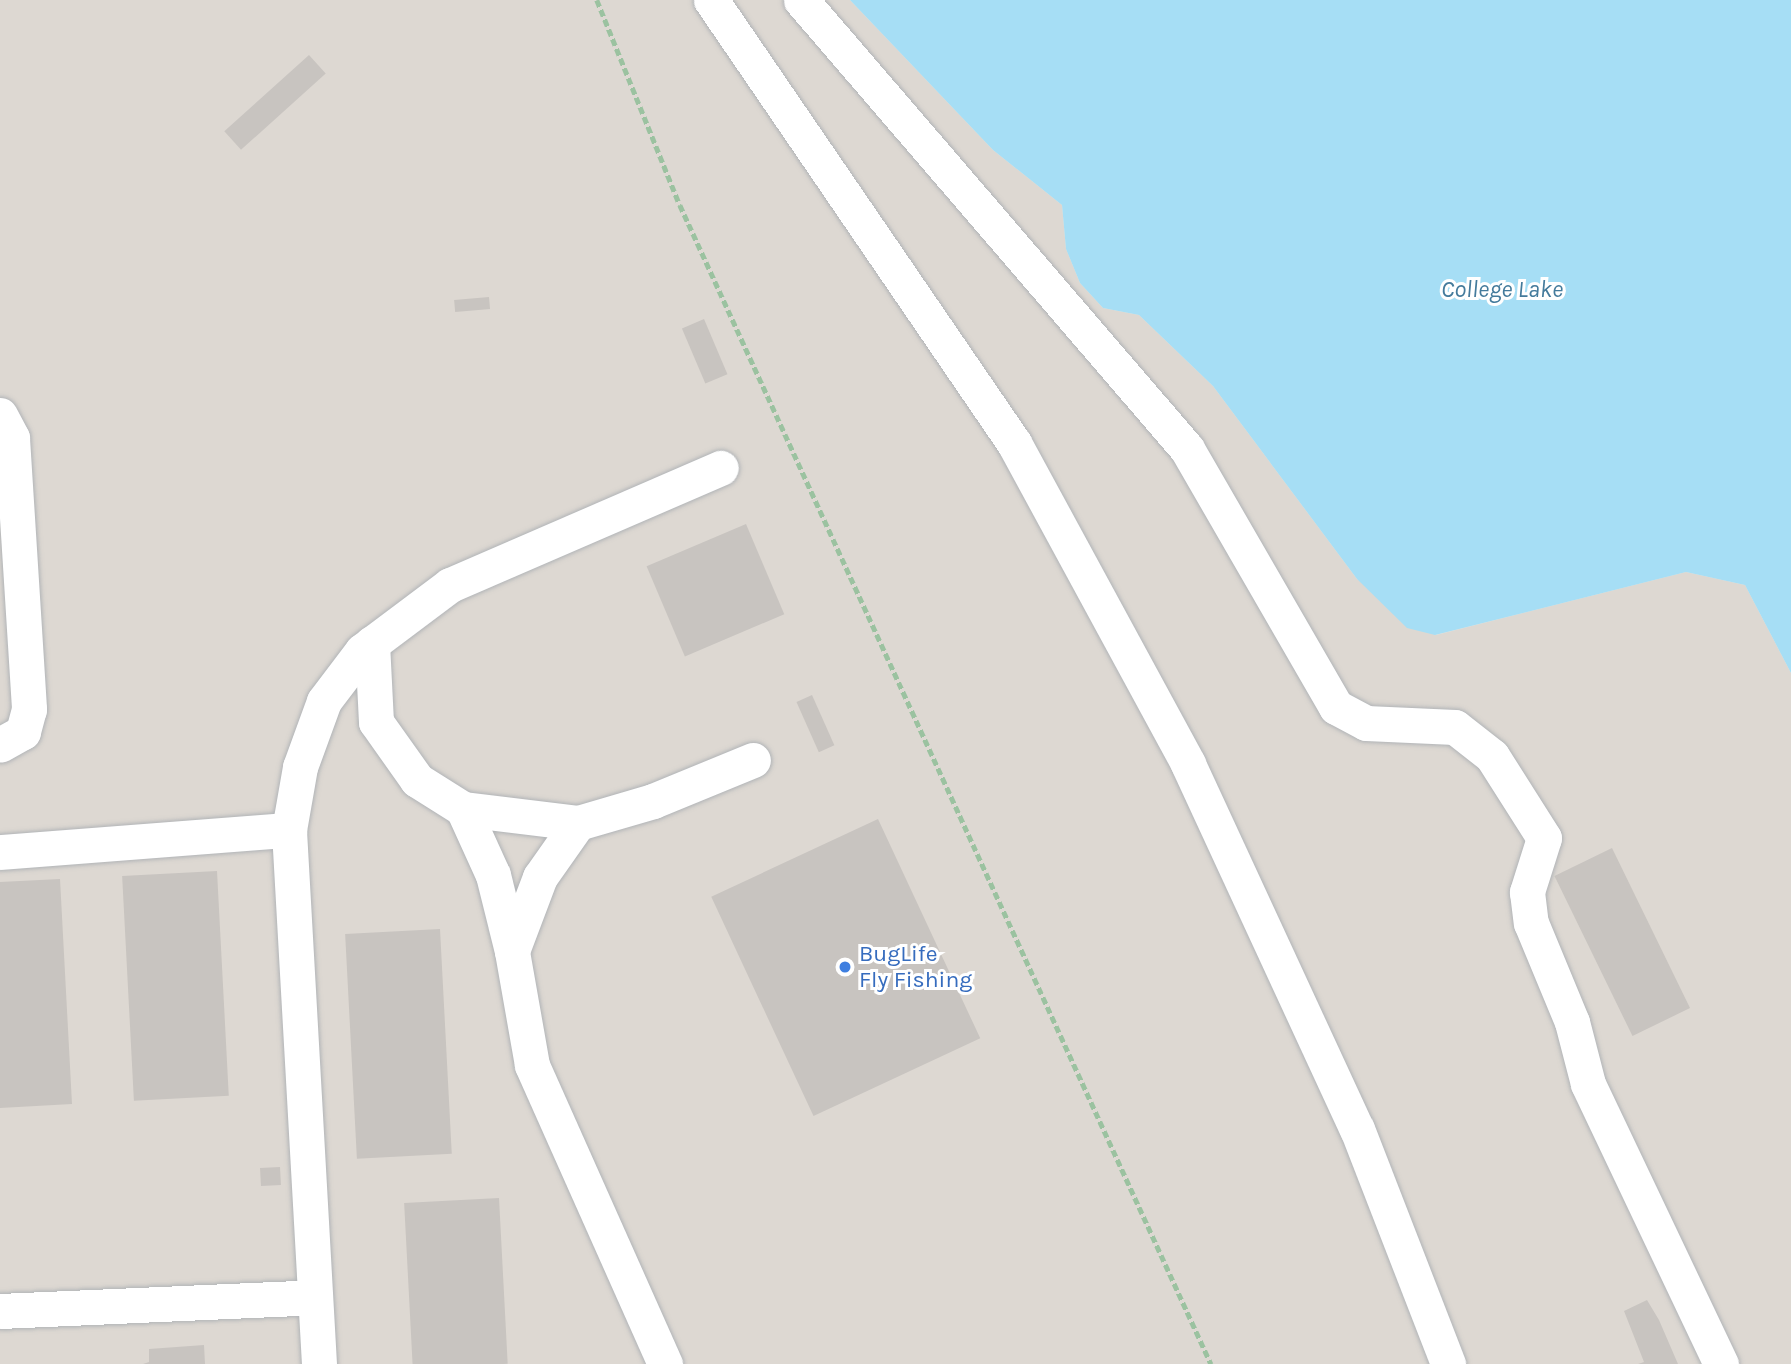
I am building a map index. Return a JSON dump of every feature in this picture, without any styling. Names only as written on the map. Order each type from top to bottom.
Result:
[{"type":"lane","points":[[711,0],[1014,443],[1188,764],[1357,1129],[1448,1364]]},
{"type":"lane","points":[[801,0],[1187,449],[1336,707],[1366,723],[1455,727],[1492,756],[1544,838],[1527,892],[1531,923],[1572,1022],[1588,1084],[1721,1364]]},
{"type":"lane","points":[[0,415],[12,438],[29,709],[23,732],[0,745]]},
{"type":"lane","points":[[319,1364],[289,830],[300,767],[324,701],[372,643],[450,585],[721,468]]},
{"type":"lane","points":[[372,643],[376,722],[416,780],[463,809],[578,822],[653,801],[753,760]]},
{"type":"lane","points":[[463,809],[493,875],[512,951],[532,1065],[665,1364]]},
{"type":"lane","points":[[512,951],[540,877],[578,822]]},
{"type":"lane","points":[[0,852],[289,830]]},
{"type":"lane","points":[[0,1311],[315,1297]]},
{"type":"path","points":[[597,0],[680,205],[1211,1364]]},
{"type":"shaded area","points":[[0,0],[850,0],[993,150],[1062,205],[1066,249],[1080,283],[1103,308],[1139,315],[1213,386],[1357,579],[1436,635],[1686,572],[1745,585],[1791,673],[1791,1364],[0,1364]]},
{"type":"water","name":"College Lake","points":[[850,0],[1791,0],[1791,673],[1745,585],[1686,572],[1435,635],[1407,628],[1357,579],[1213,386],[1139,315],[1103,308],[1080,283],[1066,249],[1062,205],[993,150]]},
{"type":"building","points":[[309,55],[326,74],[241,150],[224,131]]},
{"type":"building","points":[[489,297],[490,309],[455,312],[454,300]]},
{"type":"building","points":[[704,319],[727,374],[705,384],[682,328]]},
{"type":"building","points":[[746,524],[784,614],[685,656],[647,566]]},
{"type":"building","points":[[812,695],[834,745],[819,752],[796,702]]},
{"type":"building","name":"BugLife Fly Fishing","points":[[878,819],[980,1038],[814,1116],[711,897]]},
{"type":"building","points":[[1612,848],[1690,1008],[1633,1036],[1554,876]]},
{"type":"building","points":[[217,871],[229,1096],[134,1101],[122,876]]},
{"type":"building","points":[[60,879],[72,1104],[0,1108],[0,882]]},
{"type":"building","points":[[440,929],[452,1154],[357,1159],[345,934]]},
{"type":"building","points":[[280,1167],[281,1185],[261,1186],[260,1168]]},
{"type":"building","points":[[499,1198],[508,1364],[413,1364],[404,1203]]},
{"type":"building","points":[[1647,1300],[1678,1364],[1638,1364],[1644,1362],[1624,1311]]},
{"type":"building","points":[[204,1345],[205,1364],[143,1364],[149,1362],[149,1349]]},
{"type":"place","name":"BugLife Fly Fishing","points":[[845,967]]}]
